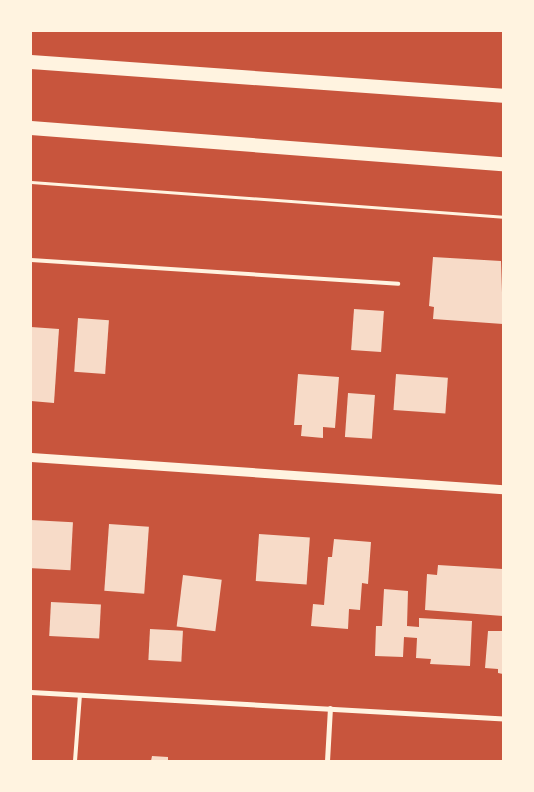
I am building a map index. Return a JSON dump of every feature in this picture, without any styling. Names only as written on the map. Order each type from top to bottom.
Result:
[{"type":"highway","points":[[31,62],[503,96]]},
{"type":"highway","points":[[31,128],[503,164]]},
{"type":"street","points":[[31,457],[503,489]]},
{"type":"street","points":[[31,692],[503,718]]},
{"type":"street","points":[[327,761],[330,708]]},
{"type":"lane","points":[[31,260],[398,284]]},
{"type":"lane","points":[[74,761],[80,695]]},
{"type":"path","points":[[31,182],[503,216]]},
{"type":"building","points":[[433,257],[501,261],[503,324],[433,319],[434,307],[429,306]]},
{"type":"building","points":[[354,309],[384,311],[381,352],[351,350]]},
{"type":"building","points":[[78,318],[109,320],[105,374],[74,372]]},
{"type":"building","points":[[31,327],[59,329],[54,403],[31,401]]},
{"type":"building","points":[[298,374],[339,377],[335,428],[323,427],[323,438],[301,436],[302,425],[294,425]]},
{"type":"building","points":[[396,374],[448,378],[445,414],[393,410]]},
{"type":"building","points":[[348,393],[375,395],[372,439],[345,437]]},
{"type":"building","points":[[31,520],[73,522],[70,570],[31,568]]},
{"type":"building","points":[[109,524],[149,527],[144,594],[104,591]]},
{"type":"building","points":[[259,534],[310,538],[307,584],[256,581]]},
{"type":"building","points":[[334,539],[371,542],[368,584],[362,583],[360,610],[349,609],[348,629],[311,626],[313,604],[324,605],[328,557],[332,557]]},
{"type":"building","points":[[438,565],[503,569],[503,616],[425,610],[427,574],[437,575]]},
{"type":"building","points":[[183,575],[222,580],[215,631],[177,627]]},
{"type":"building","points":[[384,589],[408,591],[407,626],[419,627],[419,618],[472,621],[470,666],[430,664],[431,659],[416,658],[417,638],[404,637],[403,657],[375,656],[376,626],[382,626]]},
{"type":"building","points":[[51,602],[101,605],[99,639],[49,636]]},
{"type":"building","points":[[150,629],[183,631],[181,662],[148,660]]},
{"type":"building","points":[[488,631],[503,631],[503,674],[498,673],[498,669],[485,668]]},
{"type":"building","points":[[152,756],[168,757],[168,761],[151,761]]}]
